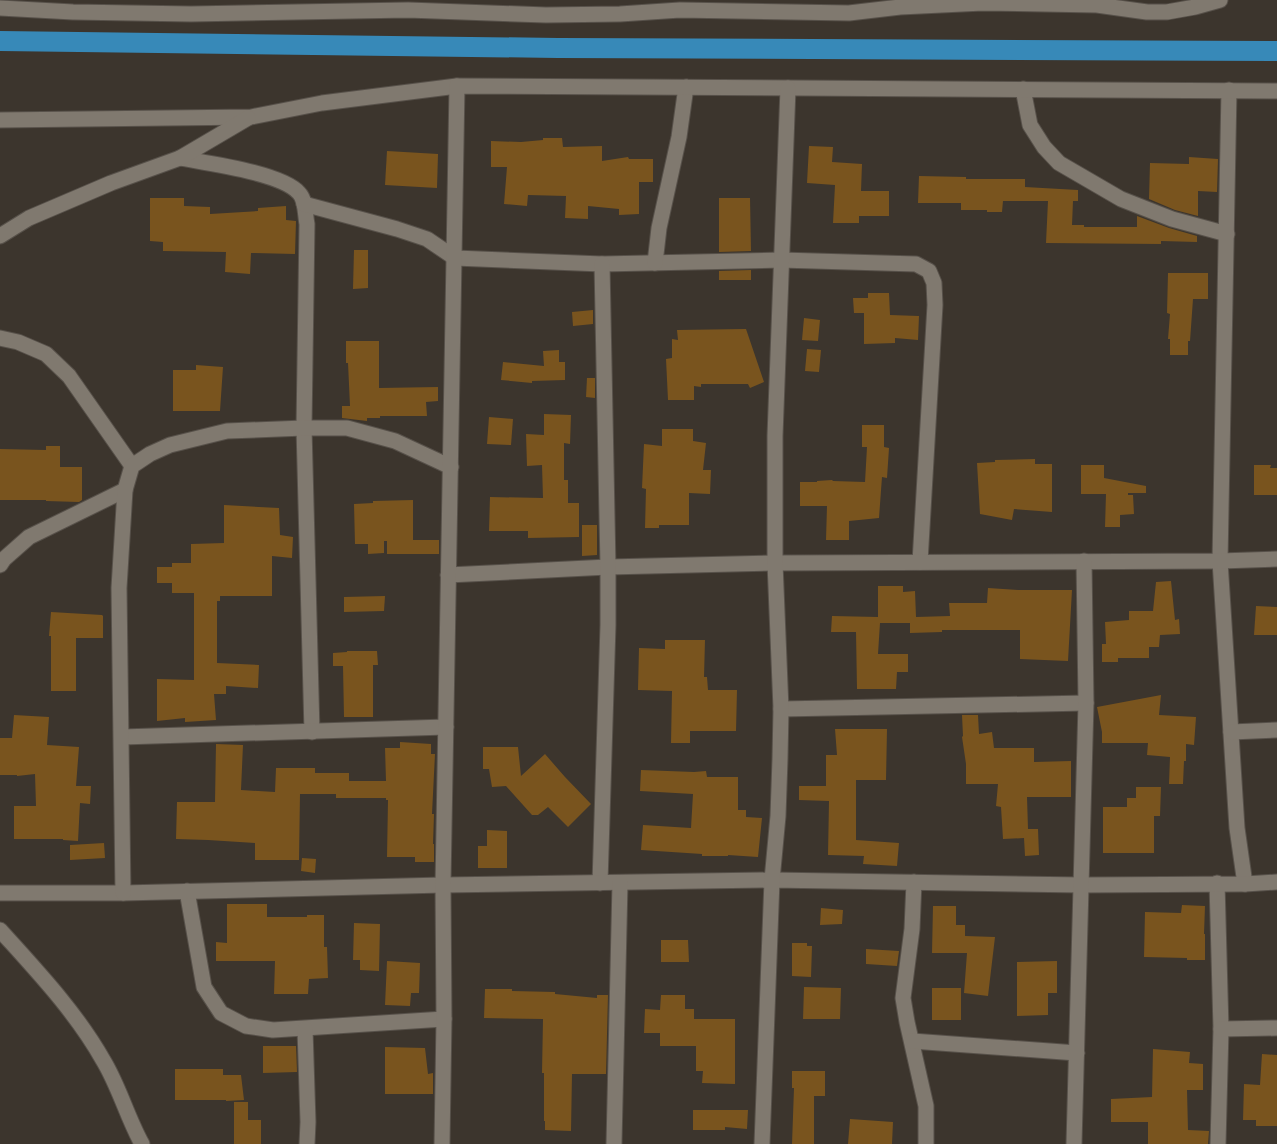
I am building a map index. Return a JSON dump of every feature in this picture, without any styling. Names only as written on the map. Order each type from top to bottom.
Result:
[{"type":"street","points":[[0,8],[155,14],[408,10],[546,15],[680,10],[849,13],[900,7],[983,3],[1097,5],[1148,12],[1167,12],[1220,0]]},
{"type":"street","points":[[442,1144],[443,885],[457,86]]},
{"type":"street","points":[[0,120],[251,117],[322,103],[457,86],[1277,91]]},
{"type":"street","points":[[655,263],[659,228],[679,137],[686,87]]},
{"type":"street","points":[[762,1144],[781,709],[775,563],[775,436],[788,88]]},
{"type":"street","points":[[1023,89],[1030,125],[1044,147],[1059,163],[1120,199],[1172,219],[1227,234]]},
{"type":"street","points":[[1229,90],[1220,561],[1238,828],[1245,884]]},
{"type":"street","points":[[0,236],[29,218],[111,183],[180,158],[251,117]]},
{"type":"street","points":[[180,158],[235,168],[284,182],[300,193],[304,204],[307,224],[304,428],[312,732]]},
{"type":"street","points":[[304,204],[427,239],[455,258],[602,264],[781,260],[916,264],[929,271],[934,283],[935,305],[920,562]]},
{"type":"street","points":[[600,883],[608,625],[602,264]]},
{"type":"street","points":[[0,339],[18,342],[46,354],[69,376],[132,466]]},
{"type":"street","points":[[123,893],[119,588],[125,490],[132,466],[170,445],[227,431],[347,428],[395,441],[451,467]]},
{"type":"street","points":[[0,565],[29,537],[125,490]]},
{"type":"street","points":[[448,576],[608,567],[775,563],[1277,559]]},
{"type":"street","points":[[1074,1144],[1086,703],[1084,561]]},
{"type":"street","points":[[781,709],[1086,703]]},
{"type":"street","points":[[122,737],[446,727]]},
{"type":"street","points":[[1231,732],[1277,730]]},
{"type":"street","points":[[0,892],[123,893],[772,880],[1082,885],[1277,882]]},
{"type":"street","points":[[914,882],[912,929],[903,998],[926,1106],[926,1144]]},
{"type":"street","points":[[614,1144],[620,883]]},
{"type":"street","points":[[1217,883],[1221,1029],[1218,1144]]},
{"type":"street","points":[[187,891],[204,987],[221,1013],[246,1026],[273,1030],[305,1029],[444,1019]]},
{"type":"street","points":[[0,930],[79,1023],[104,1061],[131,1125],[142,1144]]},
{"type":"street","points":[[1221,1029],[1277,1028]]},
{"type":"street","points":[[305,1029],[307,1144]]},
{"type":"street","points":[[912,1041],[1077,1053]]},
{"type":"building","points":[[543,138],[562,138],[563,147],[602,146],[602,161],[628,157],[629,159],[653,159],[653,182],[639,182],[639,214],[619,215],[619,209],[588,206],[588,219],[565,218],[566,196],[528,195],[527,206],[504,204],[507,167],[491,167],[491,141],[521,142],[543,140]]},
{"type":"building","points":[[809,146],[833,147],[832,162],[862,164],[861,191],[889,191],[889,216],[859,216],[859,223],[833,223],[835,185],[807,183]]},
{"type":"building","points":[[387,151],[438,154],[437,188],[385,185]]},
{"type":"building","points":[[1189,157],[1218,159],[1217,192],[1198,191],[1198,216],[1175,210],[1149,199],[1150,163],[1189,164]]},
{"type":"building","points":[[919,176],[1025,179],[1025,187],[1078,190],[1078,201],[1073,201],[1072,225],[1137,227],[1137,216],[1197,236],[1197,242],[1046,243],[1048,201],[1003,201],[1002,212],[961,210],[961,203],[918,203]]},
{"type":"building","points":[[150,198],[184,198],[184,206],[210,207],[210,214],[258,211],[258,208],[286,206],[286,220],[296,221],[295,254],[251,253],[250,274],[225,272],[226,252],[163,251],[163,242],[150,241]]},
{"type":"building","points":[[719,198],[750,198],[751,251],[719,252]]},
{"type":"building","points":[[354,250],[368,250],[368,288],[353,289]]},
{"type":"building","points":[[751,270],[751,280],[719,280],[719,271]]},
{"type":"building","points":[[1168,273],[1208,273],[1208,299],[1193,299],[1188,355],[1170,355],[1170,339],[1168,339],[1170,314],[1167,313]]},
{"type":"building","points":[[868,293],[889,293],[890,315],[919,316],[918,340],[895,338],[895,343],[864,344],[864,313],[854,313],[853,298],[868,298]]},
{"type":"building","points":[[593,310],[593,324],[573,326],[572,312]]},
{"type":"building","points":[[804,318],[820,320],[818,341],[802,340]]},
{"type":"building","points":[[746,329],[764,382],[750,388],[748,384],[701,384],[701,387],[694,386],[694,400],[668,400],[666,359],[672,358],[672,339],[678,340],[677,330]]},
{"type":"building","points":[[346,341],[379,341],[379,388],[438,387],[438,401],[426,402],[427,416],[380,416],[380,418],[367,418],[367,421],[342,418],[342,406],[350,406]]},
{"type":"building","points":[[807,349],[821,350],[819,372],[805,371]]},
{"type":"building","points":[[559,350],[559,362],[565,362],[565,380],[532,381],[532,383],[501,380],[503,362],[544,366],[543,351]]},
{"type":"building","points":[[196,365],[223,367],[220,411],[173,411],[173,370],[196,370]]},
{"type":"building","points":[[587,378],[595,378],[595,398],[586,397]]},
{"type":"building","points":[[544,414],[571,415],[570,444],[564,443],[564,480],[568,480],[568,503],[579,503],[579,537],[528,538],[528,531],[489,531],[490,497],[543,498],[542,465],[527,466],[526,434],[544,435]]},
{"type":"building","points":[[489,417],[513,419],[511,445],[487,444]]},
{"type":"building","points":[[862,425],[884,425],[884,447],[889,448],[887,478],[882,477],[879,518],[849,521],[849,540],[826,540],[827,506],[800,506],[800,482],[832,480],[865,482],[867,447],[862,447]]},
{"type":"building","points":[[662,429],[693,429],[693,441],[706,443],[703,470],[711,470],[710,494],[689,493],[689,525],[659,525],[659,528],[645,528],[646,489],[642,488],[644,444],[662,446]]},
{"type":"building","points":[[46,446],[60,446],[60,467],[82,467],[82,500],[79,502],[0,500],[0,449],[46,450]]},
{"type":"building","points":[[1035,459],[1035,464],[1052,464],[1052,512],[1014,509],[1012,520],[980,514],[977,463]]},
{"type":"building","points":[[1081,465],[1104,465],[1104,478],[1146,486],[1146,493],[1128,493],[1128,495],[1133,495],[1134,514],[1120,515],[1120,527],[1105,527],[1106,494],[1081,494]]},
{"type":"building","points":[[1254,465],[1271,465],[1270,468],[1277,468],[1277,495],[1254,495]]},
{"type":"building","points":[[413,500],[413,540],[439,540],[439,554],[387,554],[387,541],[384,541],[384,553],[368,554],[368,544],[355,544],[354,504]]},
{"type":"building","points":[[224,505],[279,508],[280,535],[293,537],[292,558],[272,556],[272,596],[220,596],[220,601],[217,601],[217,663],[259,665],[258,688],[226,686],[226,694],[214,694],[216,720],[185,722],[185,718],[157,721],[157,679],[194,680],[194,593],[172,593],[172,583],[157,583],[157,567],[172,567],[172,563],[191,563],[191,544],[224,543]]},
{"type":"building","points":[[582,525],[597,525],[597,555],[582,556]]},
{"type":"building","points":[[1171,581],[1175,620],[1179,619],[1180,634],[1160,635],[1159,647],[1149,647],[1149,658],[1118,658],[1118,662],[1102,662],[1102,644],[1106,644],[1105,622],[1129,620],[1129,611],[1153,611],[1156,582]]},
{"type":"building","points":[[878,586],[903,586],[903,592],[915,591],[916,617],[950,616],[949,603],[987,603],[988,588],[1072,590],[1068,661],[1020,659],[1020,630],[942,630],[942,632],[910,633],[910,623],[880,623],[878,654],[908,654],[908,672],[897,672],[896,689],[857,689],[856,632],[831,632],[832,616],[878,617]]},
{"type":"building","points":[[385,596],[384,611],[344,612],[344,597]]},
{"type":"building","points":[[1256,606],[1277,607],[1277,635],[1254,635]]},
{"type":"building","points":[[51,612],[103,616],[103,638],[76,638],[76,691],[51,691],[51,636],[49,636]]},
{"type":"building","points":[[665,640],[705,640],[704,677],[707,677],[708,690],[737,690],[736,731],[690,731],[690,743],[671,743],[672,691],[638,690],[639,648],[665,649]]},
{"type":"building","points":[[377,651],[378,665],[373,665],[373,717],[344,717],[343,666],[333,666],[333,653]]},
{"type":"building","points":[[1161,695],[1159,715],[1196,717],[1194,745],[1186,744],[1183,784],[1169,784],[1170,757],[1147,755],[1148,743],[1102,743],[1097,707]]},
{"type":"building","points":[[14,715],[49,717],[47,745],[79,747],[76,786],[91,786],[90,804],[80,803],[78,841],[14,839],[14,806],[36,806],[35,774],[0,775],[0,738],[12,738]]},
{"type":"building","points":[[962,715],[978,715],[979,734],[992,732],[994,748],[1034,748],[1034,762],[1071,761],[1071,797],[1027,797],[1028,829],[1038,829],[1039,855],[1025,856],[1024,838],[1003,839],[1001,807],[996,806],[998,784],[966,784]]},
{"type":"building","points":[[835,729],[887,729],[886,780],[856,780],[856,840],[899,843],[897,866],[863,864],[864,856],[828,855],[829,801],[799,800],[799,786],[826,786],[826,755],[837,755]]},
{"type":"building","points":[[400,742],[431,744],[431,754],[435,754],[432,814],[434,814],[434,862],[415,862],[415,857],[387,857],[388,800],[386,798],[336,798],[336,794],[300,794],[299,860],[255,860],[255,843],[176,839],[177,802],[215,802],[216,744],[243,745],[241,790],[275,792],[276,768],[315,768],[315,773],[349,773],[349,781],[386,781],[385,748],[400,748]]},
{"type":"building","points":[[483,747],[518,747],[521,776],[545,754],[591,804],[568,827],[548,807],[538,815],[532,815],[506,786],[492,787],[489,769],[483,769]]},
{"type":"building","points":[[641,770],[706,771],[707,777],[738,777],[738,810],[746,810],[746,817],[762,818],[758,857],[702,856],[702,854],[641,850],[643,825],[691,828],[693,794],[640,791]]},
{"type":"building","points":[[1136,787],[1161,787],[1160,816],[1154,816],[1154,853],[1103,853],[1103,807],[1127,807],[1127,798],[1136,798]]},
{"type":"building","points":[[487,830],[507,831],[507,868],[478,868],[478,846],[487,846]]},
{"type":"building","points":[[104,843],[105,858],[70,860],[70,845]]},
{"type":"building","points":[[302,858],[316,859],[315,873],[301,871]]},
{"type":"building","points":[[227,904],[267,904],[267,917],[324,915],[324,947],[327,947],[328,978],[309,979],[308,994],[274,994],[275,961],[216,961],[216,942],[227,943]]},
{"type":"building","points":[[1182,905],[1205,906],[1205,960],[1144,957],[1145,912],[1181,913]]},
{"type":"building","points":[[933,906],[956,906],[956,925],[965,925],[965,936],[995,937],[988,996],[964,993],[967,953],[932,953]]},
{"type":"building","points":[[821,908],[843,910],[842,924],[820,925]]},
{"type":"building","points":[[354,923],[380,924],[379,971],[360,970],[360,960],[353,960]]},
{"type":"building","points":[[661,940],[688,940],[689,962],[661,962]]},
{"type":"building","points":[[792,943],[807,943],[807,946],[812,946],[811,977],[792,976]]},
{"type":"building","points":[[866,949],[899,951],[897,966],[866,964]]},
{"type":"building","points":[[387,961],[420,963],[419,993],[411,993],[410,1006],[385,1005]]},
{"type":"building","points":[[1057,961],[1057,993],[1048,993],[1048,1015],[1017,1016],[1017,962]]},
{"type":"building","points":[[804,987],[841,988],[840,1019],[803,1019]]},
{"type":"building","points":[[932,988],[961,988],[961,1020],[932,1020]]},
{"type":"building","points":[[485,989],[555,992],[555,994],[597,998],[597,995],[608,995],[606,1074],[572,1074],[571,1131],[545,1130],[544,1073],[542,1073],[543,1019],[484,1018]]},
{"type":"building","points":[[661,995],[685,995],[685,1009],[694,1009],[694,1019],[735,1019],[735,1084],[702,1083],[703,1071],[696,1071],[696,1046],[660,1046],[660,1033],[644,1033],[645,1009],[660,1010]]},
{"type":"building","points":[[263,1046],[296,1046],[297,1072],[263,1073]]},
{"type":"building","points":[[385,1047],[425,1048],[428,1074],[433,1073],[433,1094],[385,1094]]},
{"type":"building","points":[[1153,1049],[1190,1052],[1189,1063],[1203,1064],[1203,1090],[1187,1090],[1188,1130],[1209,1131],[1208,1144],[1148,1144],[1148,1122],[1111,1122],[1111,1099],[1152,1097]]},
{"type":"building","points":[[1262,1054],[1277,1055],[1277,1126],[1256,1126],[1256,1120],[1243,1120],[1244,1084],[1260,1085]]},
{"type":"building","points":[[175,1069],[223,1069],[223,1075],[241,1075],[244,1100],[175,1100]]},
{"type":"building","points":[[792,1071],[825,1071],[825,1096],[814,1096],[814,1144],[792,1144],[794,1088],[792,1088]]},
{"type":"building","points":[[234,1102],[248,1102],[248,1120],[261,1120],[261,1144],[234,1144]]},
{"type":"building","points":[[693,1110],[748,1110],[747,1129],[725,1127],[725,1130],[693,1130]]},
{"type":"building","points":[[850,1119],[893,1122],[892,1144],[848,1144]]},
{"type":"waterway","points":[[0,41],[558,48],[1277,51]]}]
